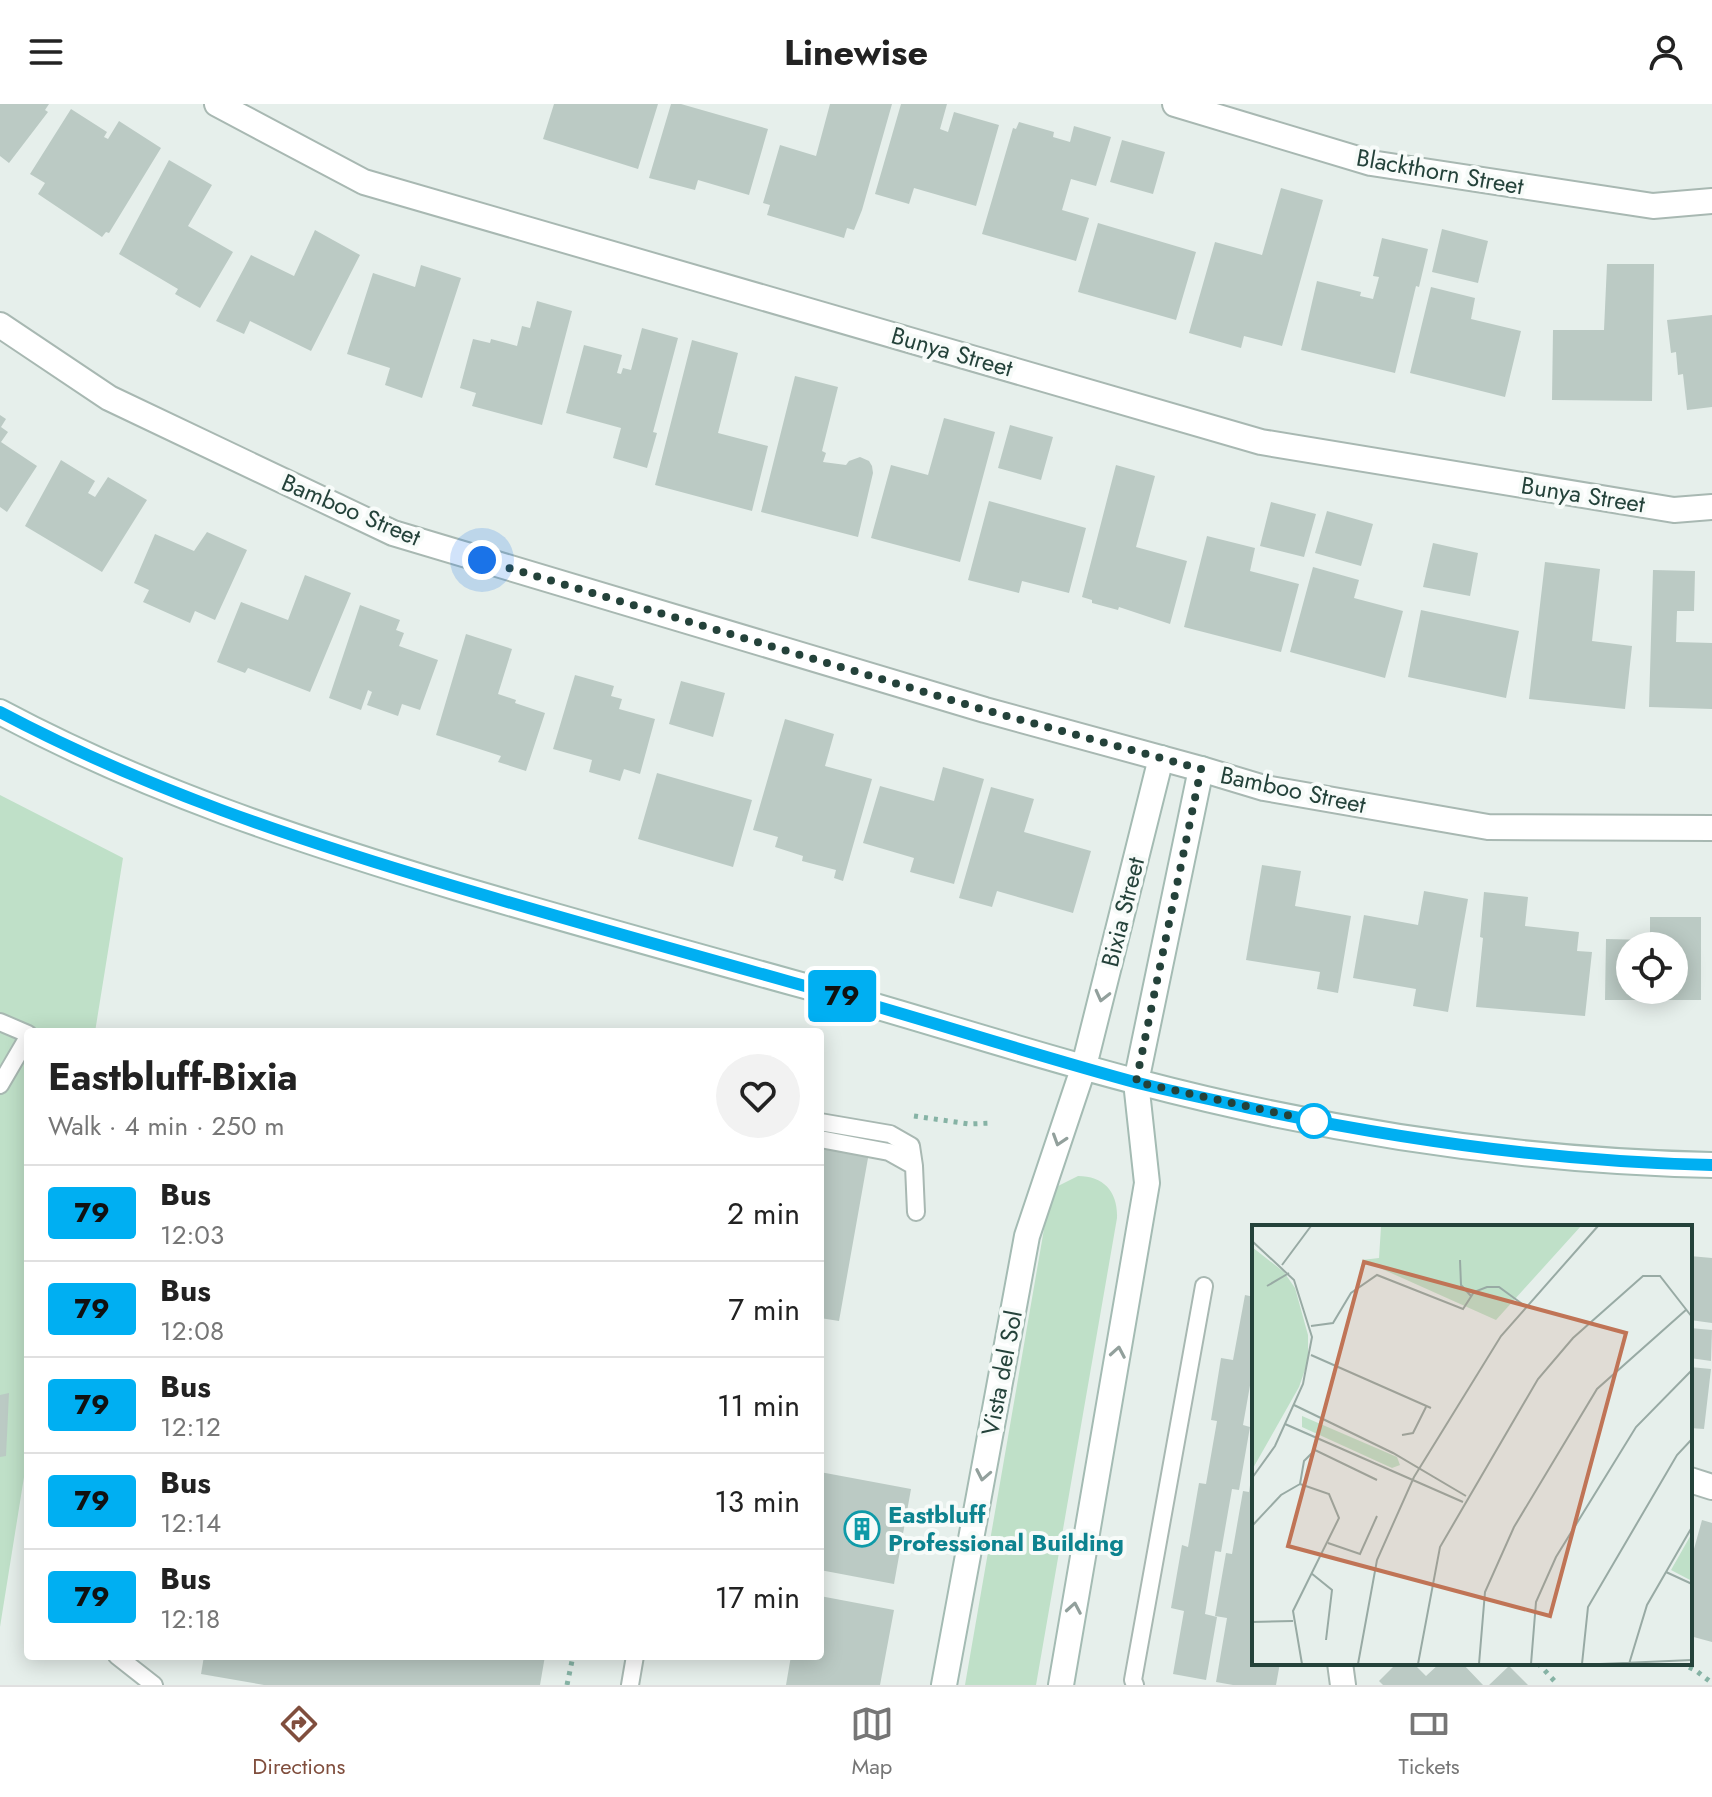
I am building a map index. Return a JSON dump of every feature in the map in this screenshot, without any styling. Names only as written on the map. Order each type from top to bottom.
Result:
[{"type":"street","name":"Bunya Street","points":[[217,104],[364,182],[1261,442],[1674,510],[1712,507]]},
{"type":"street","name":"Blackthorn Street","points":[[1175,104],[1371,163],[1653,206],[1712,201]]},
{"type":"street","name":"Bamboo Street","points":[[0,325],[109,398],[393,533],[985,710],[1264,788],[1488,827],[1712,828]]},
{"type":"street","points":[[1,715],[89,757],[207,807],[332,850],[590,927],[886,1008],[1136,1082],[1349,1129],[1516,1153],[1712,1165]]},
{"type":"street","name":"Bixia Street","points":[[1084,1066],[1161,758]]},
{"type":"street","name":"Bixia Street","points":[[1136,1082],[1201,769]]},
{"type":"street","name":"Vista del Sol","points":[[944,1685],[1027,1236],[1084,1066]]},
{"type":"street","points":[[1061,1685],[1147,1183],[1136,1082]]},
{"type":"street","points":[[1692,1481],[1712,1487]]},
{"type":"street","points":[[1340,1665],[1343,1685]]},
{"type":"lane","points":[[0,1022],[24,1034]]},
{"type":"lane","points":[[0,1085],[24,1043]]},
{"type":"lane","points":[[824,1123],[890,1134],[911,1146],[916,1212]]},
{"type":"lane","points":[[824,1140],[889,1152],[914,1166]]},
{"type":"lane","points":[[1135,1685],[1133,1680],[1204,1286]]},
{"type":"lane","points":[[122,1660],[154,1685]]},
{"type":"lane","points":[[630,1685],[634,1660]]},
{"type":"path","points":[[567,1685],[572,1660]]},
{"type":"path","points":[[1540,1665],[1558,1685]]},
{"type":"path","points":[[1684,1665],[1712,1683]]},
{"type":"green space","points":[[0,795],[123,858],[96,1028],[24,1028],[24,1477],[0,1627]]},
{"type":"green space","points":[[1078,1176],[1095,1179],[1108,1187],[1115,1200],[1117,1218],[1036,1685],[965,1685],[1048,1206],[1058,1186]]},
{"type":"building","points":[[0,104],[49,104],[45,110],[48,112],[9,163],[0,156]]},
{"type":"building","points":[[554,104],[658,104],[638,169],[543,139]]},
{"type":"building","points":[[671,104],[681,104],[768,129],[749,195],[698,180],[695,190],[649,178]]},
{"type":"building","points":[[830,104],[892,104],[862,210],[854,230],[847,228],[844,238],[767,215],[770,205],[763,203],[780,145],[816,156]]},
{"type":"building","points":[[901,104],[947,104],[940,129],[948,132],[954,112],[999,125],[976,206],[914,188],[909,204],[875,194]]},
{"type":"building","points":[[71,109],[107,132],[104,137],[108,139],[119,121],[161,148],[109,233],[102,237],[38,194],[45,183],[30,174]]},
{"type":"building","points":[[1019,122],[1054,132],[1053,137],[1070,142],[1074,126],[1111,137],[1096,186],[1071,179],[1062,210],[1089,218],[1076,261],[982,234],[1013,128],[1016,129]]},
{"type":"building","points":[[1122,140],[1165,152],[1153,194],[1110,182]]},
{"type":"building","points":[[169,160],[212,185],[188,226],[233,252],[200,308],[175,294],[178,289],[119,254]]},
{"type":"building","points":[[1281,188],[1323,200],[1282,346],[1244,336],[1241,348],[1189,333],[1215,242],[1262,255]]},
{"type":"building","points":[[1098,223],[1196,252],[1176,320],[1078,292]]},
{"type":"building","points":[[1442,229],[1488,241],[1478,283],[1432,272]]},
{"type":"building","points":[[315,230],[360,255],[311,351],[250,321],[244,334],[216,321],[251,255],[294,276]]},
{"type":"building","points":[[1382,238],[1428,249],[1395,373],[1301,350],[1317,281],[1361,292],[1360,296],[1373,299],[1379,277],[1373,276]]},
{"type":"building","points":[[1607,264],[1654,264],[1652,401],[1552,400],[1553,330],[1604,330]]},
{"type":"building","points":[[421,265],[461,278],[422,398],[385,385],[390,368],[347,354],[373,273],[415,287]]},
{"type":"building","points":[[1431,287],[1475,298],[1471,319],[1521,331],[1505,397],[1410,373]]},
{"type":"building","points":[[537,301],[572,311],[542,425],[472,406],[476,393],[460,388],[473,339],[490,343],[491,339],[517,346],[522,326],[530,328]]},
{"type":"building","points":[[1712,315],[1712,407],[1687,410],[1683,374],[1678,375],[1676,352],[1671,353],[1667,320]]},
{"type":"building","points":[[642,328],[678,338],[653,432],[657,433],[647,468],[613,458],[621,428],[566,413],[584,345],[622,355],[617,373],[621,374],[623,368],[631,370]]},
{"type":"building","points":[[692,340],[738,353],[718,433],[768,446],[752,511],[655,485]]},
{"type":"building","points":[[795,376],[838,387],[822,451],[826,453],[823,462],[846,465],[860,457],[872,466],[858,537],[761,512]]},
{"type":"building","points":[[0,415],[6,419],[1,427],[8,432],[1,442],[37,466],[7,512],[0,507]]},
{"type":"building","points":[[944,418],[995,432],[960,562],[871,538],[891,465],[928,475]]},
{"type":"building","points":[[1010,425],[1053,437],[1041,480],[998,468]]},
{"type":"building","points":[[61,460],[95,481],[88,493],[95,497],[108,477],[147,500],[102,572],[25,526]]},
{"type":"building","points":[[1116,465],[1155,476],[1136,547],[1187,561],[1170,624],[1119,607],[1118,610],[1092,603],[1092,600],[1082,597]]},
{"type":"building","points":[[989,501],[1086,528],[1069,593],[1022,581],[1019,593],[968,580]]},
{"type":"building","points":[[1271,502],[1316,514],[1304,557],[1260,546]]},
{"type":"building","points":[[1327,511],[1373,524],[1361,566],[1315,553]]},
{"type":"building","points":[[207,532],[247,550],[215,620],[195,611],[190,623],[143,602],[149,590],[134,583],[155,534],[194,551]]},
{"type":"building","points":[[1207,536],[1255,548],[1250,571],[1299,584],[1281,652],[1184,627]]},
{"type":"building","points":[[1433,543],[1478,553],[1470,596],[1423,587]]},
{"type":"building","points":[[1545,562],[1600,569],[1592,641],[1632,646],[1625,709],[1529,699]]},
{"type":"building","points":[[1313,567],[1359,580],[1354,598],[1403,611],[1385,678],[1290,652]]},
{"type":"building","points":[[1653,570],[1695,571],[1694,611],[1677,611],[1676,642],[1712,643],[1712,709],[1649,707]]},
{"type":"building","points":[[305,575],[351,593],[310,692],[248,668],[245,673],[217,662],[241,602],[288,620]]},
{"type":"building","points":[[360,605],[400,620],[396,630],[404,633],[399,646],[438,660],[420,710],[402,704],[398,716],[367,705],[372,692],[368,690],[361,710],[329,698]]},
{"type":"building","points":[[1421,610],[1519,631],[1506,698],[1408,677]]},
{"type":"building","points":[[466,634],[512,649],[498,694],[545,713],[526,771],[498,762],[501,756],[436,735]]},
{"type":"building","points":[[575,675],[614,686],[611,696],[622,699],[619,709],[655,719],[640,774],[624,769],[620,781],[589,772],[592,760],[553,749]]},
{"type":"building","points":[[681,681],[725,693],[713,737],[669,724]]},
{"type":"building","points":[[785,719],[834,734],[825,766],[872,779],[843,881],[834,878],[836,870],[802,861],[803,856],[775,847],[778,837],[753,830]]},
{"type":"building","points":[[943,767],[984,779],[954,884],[910,872],[914,858],[863,843],[880,786],[934,801]]},
{"type":"building","points":[[657,773],[752,800],[733,867],[638,839]]},
{"type":"building","points":[[991,787],[1034,799],[1024,832],[1091,851],[1073,913],[997,891],[992,907],[959,898]]},
{"type":"building","points":[[1262,865],[1301,871],[1295,906],[1351,916],[1338,993],[1317,989],[1320,972],[1246,960]]},
{"type":"building","points":[[1424,891],[1468,899],[1448,1012],[1413,1006],[1416,989],[1353,978],[1364,915],[1418,925]]},
{"type":"building","points":[[1484,892],[1528,897],[1525,926],[1579,932],[1577,951],[1592,952],[1585,1016],[1476,1007]]},
{"type":"building","points":[[1650,917],[1701,917],[1701,1000],[1688,1000],[1688,932],[1650,932]]},
{"type":"building","points":[[1606,939],[1616,939],[1616,1000],[1605,1000]]},
{"type":"building","points":[[824,1121],[873,1130],[839,1321],[824,1319]]},
{"type":"building","points":[[1692,1256],[1712,1258],[1712,1323],[1692,1320]]},
{"type":"building","points":[[1245,1295],[1252,1297],[1252,1374],[1243,1425],[1250,1427],[1239,1490],[1232,1489],[1221,1552],[1215,1551],[1205,1614],[1217,1617],[1206,1680],[1173,1674],[1184,1611],[1171,1608],[1182,1545],[1188,1547],[1199,1483],[1206,1484],[1217,1421],[1211,1420],[1221,1358],[1233,1360]]},
{"type":"building","points":[[1692,1328],[1712,1330],[1711,1361],[1692,1358]]},
{"type":"building","points":[[1692,1367],[1711,1369],[1704,1429],[1692,1428]]},
{"type":"building","points":[[9,1393],[6,1456],[0,1457],[0,1395]]},
{"type":"building","points":[[1252,1471],[1252,1665],[1280,1665],[1276,1685],[1216,1682],[1227,1618],[1215,1616],[1226,1553],[1232,1554],[1243,1491],[1249,1492]]},
{"type":"building","name":"Eastbluff Professional Building","points":[[824,1473],[911,1489],[894,1584],[824,1571]]},
{"type":"building","points":[[1702,1520],[1712,1523],[1712,1642],[1692,1637],[1694,1549]]},
{"type":"building","points":[[824,1597],[894,1610],[880,1685],[786,1685],[790,1660],[824,1660]]},
{"type":"building","points":[[203,1660],[544,1660],[540,1685],[264,1685],[201,1674]]},
{"type":"building","points":[[1395,1665],[1415,1665],[1426,1676],[1438,1665],[1464,1665],[1483,1685],[1383,1685],[1379,1681]]},
{"type":"building","points":[[1509,1666],[1528,1685],[1489,1685]]},
{"type":"bus line","name":"79","points":[[0,712],[89,757],[207,807],[332,850],[1136,1082],[1349,1129],[1516,1153],[1712,1165]]},
{"type":"place","name":"Eastbluff Professional Building","points":[[862,1529]]},
{"type":"route","points":[[482,560],[985,710],[1201,769],[1136,1082],[1319,1122],[1314,1121]]}]
